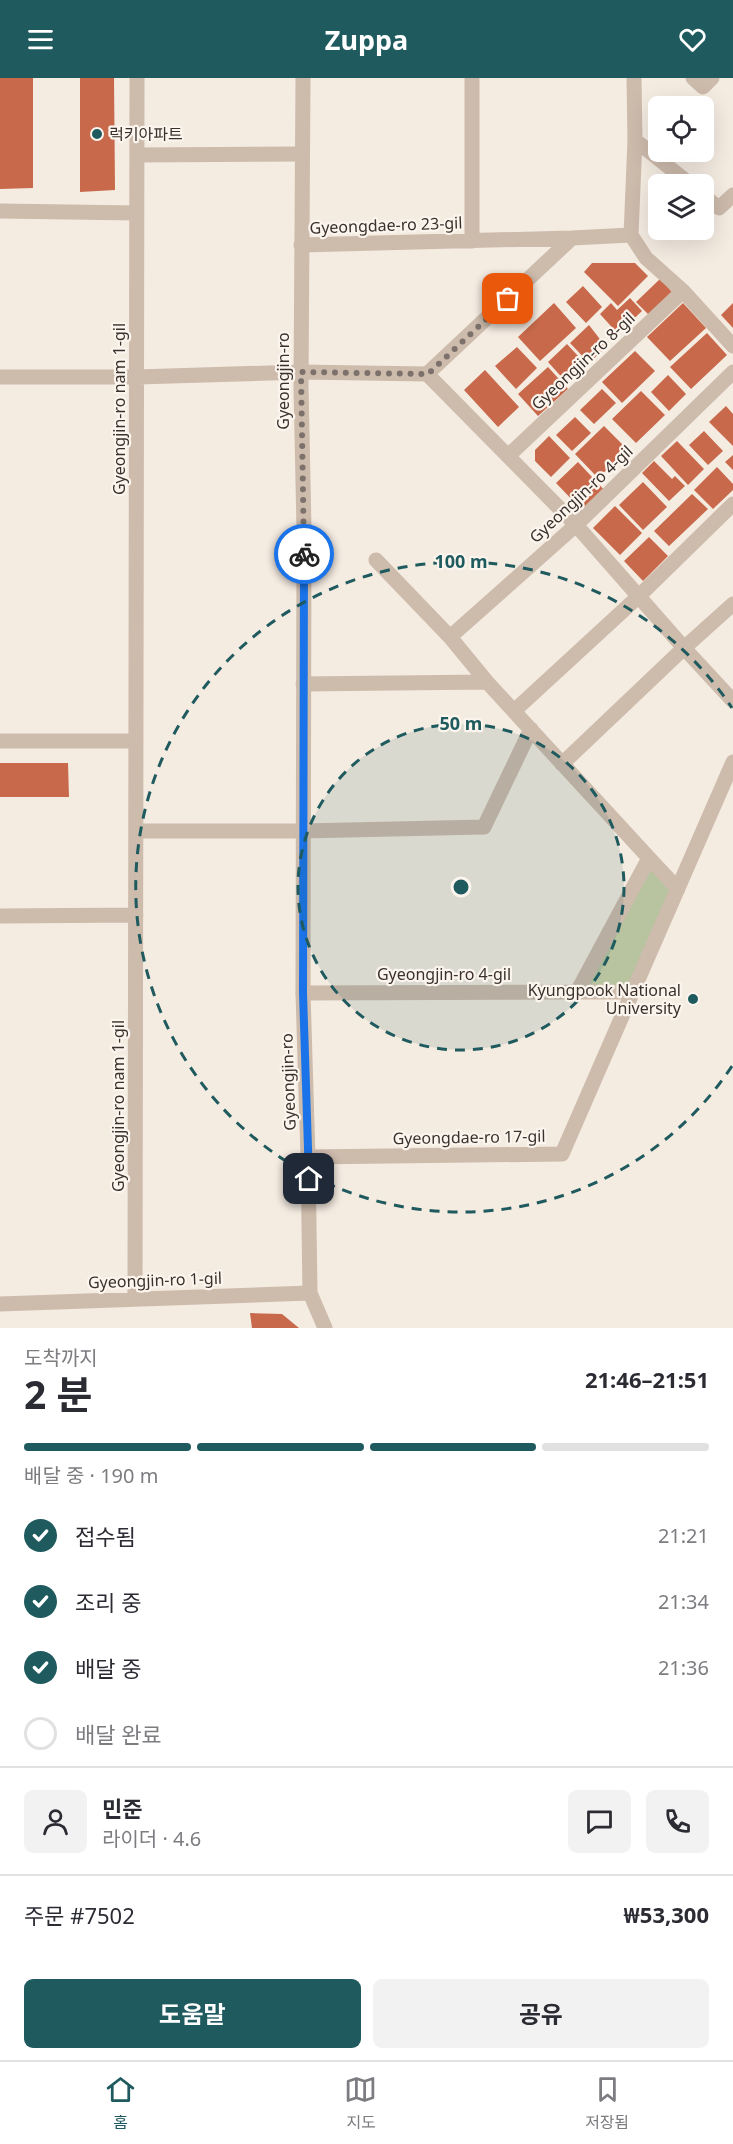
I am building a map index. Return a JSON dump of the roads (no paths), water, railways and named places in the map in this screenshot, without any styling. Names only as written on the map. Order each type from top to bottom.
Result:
[{"type":"street","name":"Gyeongjin-ro nam 1-gil","points":[[135,1298],[137,78]]},
{"type":"street","name":"Gyeongjin-ro","points":[[303,78],[301,372],[304,529],[303,993],[309,1157],[310,1293],[325,1328]]},
{"type":"street","name":"Gyeongdae-ro 23-gil","points":[[471,78],[472,241]]},
{"type":"street","points":[[634,78],[635,140],[631,235],[646,258],[683,291],[733,346]]},
{"type":"street","points":[[693,78],[703,87],[712,78]]},
{"type":"street","points":[[635,140],[678,174]]},
{"type":"street","points":[[137,155],[302,154]]},
{"type":"street","points":[[714,204],[719,208],[733,195]]},
{"type":"street","points":[[0,211],[137,213]]},
{"type":"street","name":"Gyeongdae-ro 23-gil","points":[[302,245],[631,235]]},
{"type":"street","points":[[0,377],[137,377],[301,372],[428,374],[572,238]]},
{"type":"street","name":"Gyeongjin-ro 8-gil","points":[[508,456],[683,291]]},
{"type":"street","name":"Gyeongjin-ro 4-gil","points":[[450,637],[576,525],[733,372]]},
{"type":"street","points":[[428,374],[576,525],[733,701]]},
{"type":"street","points":[[514,711],[639,596],[733,504]]},
{"type":"street","points":[[376,560],[450,637],[514,711],[678,889]]},
{"type":"street","points":[[562,764],[733,604]]},
{"type":"street","points":[[303,684],[488,682]]},
{"type":"street","points":[[136,831],[303,831],[483,827],[531,729]]},
{"type":"street","points":[[0,741],[136,741]]},
{"type":"street","name":"Gyeongdae-ro 17-gil","points":[[309,1157],[562,1154],[733,762]]},
{"type":"street","points":[[577,992],[649,858]]},
{"type":"street","points":[[0,916],[136,915]]},
{"type":"street","name":"Gyeongjin-ro 4-gil","points":[[303,993],[633,992]]},
{"type":"street","name":"Gyeongjin-ro 1-gil","points":[[0,1304],[310,1293]]},
{"type":"place","name":"럭키아파트","points":[[97,134]]},
{"type":"place","name":"Kyungpook National University","points":[[693,999]]}]
